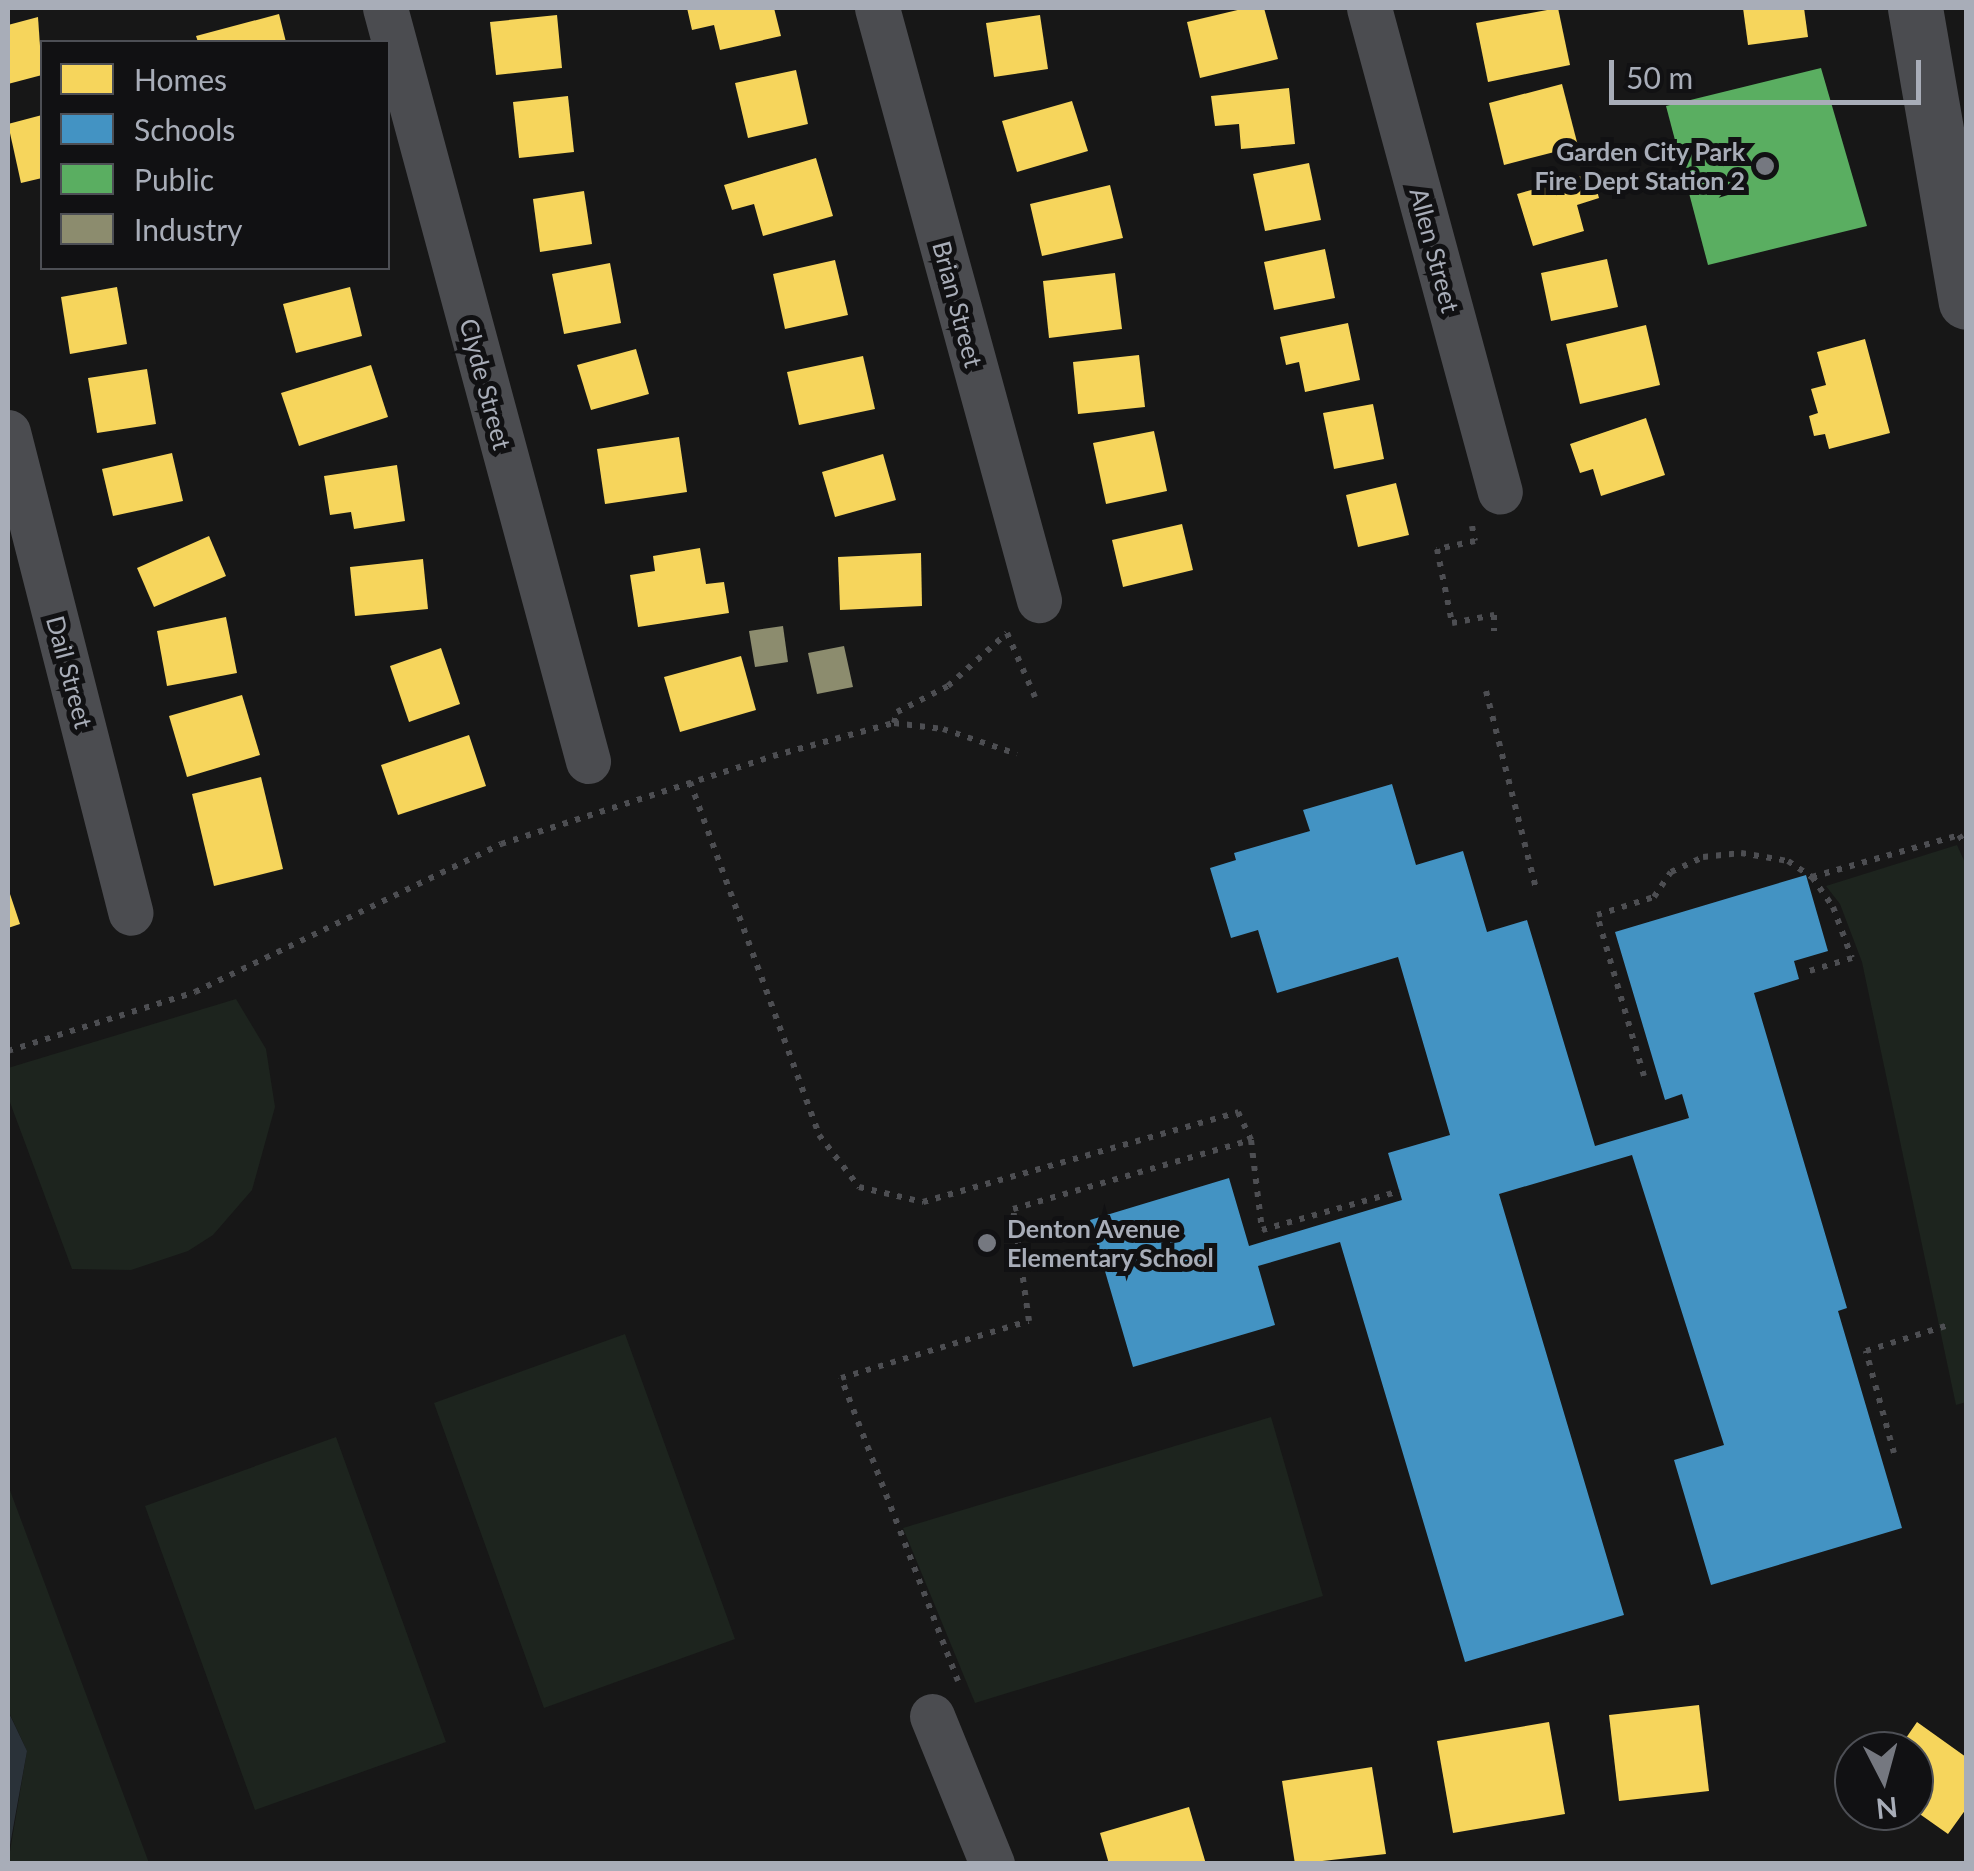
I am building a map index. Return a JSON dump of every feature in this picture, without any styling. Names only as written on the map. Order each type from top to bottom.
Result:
[{"type":"street","name":"Clyde Street","points":[[386,8],[588,761]]},
{"type":"street","name":"Brian Street","points":[[877,8],[1039,600]]},
{"type":"street","name":"Allen Street","points":[[1369,8],[1500,492]]},
{"type":"street","points":[[1915,8],[1966,302]]},
{"type":"street","name":"Dail Street","points":[[8,432],[130,913]]},
{"type":"street","points":[[948,1706],[992,1864]]},
{"type":"path","points":[[1494,631],[1494,615],[1452,623],[1437,549],[1474,540],[1471,524],[1500,492]]},
{"type":"path","points":[[894,723],[897,712],[948,686],[1007,633],[1035,696]]},
{"type":"path","points":[[1486,691],[1536,889]]},
{"type":"path","points":[[8,1050],[195,992],[501,844],[690,782],[894,723],[943,729],[1017,754]]},
{"type":"path","points":[[690,782],[819,1136],[859,1186],[923,1202],[1238,1112],[1251,1140],[1262,1230],[1400,1190]]},
{"type":"path","points":[[1812,876],[1959,835],[1966,846]]},
{"type":"path","points":[[1644,1076],[1597,914],[1654,897],[1671,872],[1702,857],[1772,858],[1812,876],[1846,931],[1852,958],[1803,973]]},
{"type":"path","points":[[948,1706],[841,1378],[1029,1321],[1014,1209],[1251,1140]]},
{"type":"path","points":[[1894,1453],[1866,1351],[1948,1325]]},
{"type":"shaded area","points":[[1957,845],[1966,865],[1966,1402],[1956,1405],[1862,962],[1840,904],[1826,886]]},
{"type":"shaded area","points":[[236,999],[266,1049],[275,1107],[252,1190],[213,1235],[188,1251],[131,1270],[72,1269],[8,1097],[8,1068]]},
{"type":"shaded area","points":[[625,1334],[735,1639],[544,1708],[434,1403]]},
{"type":"shaded area","points":[[1271,1417],[1323,1596],[975,1703],[903,1528]]},
{"type":"shaded area","points":[[336,1437],[446,1742],[255,1810],[145,1506]]},
{"type":"shaded area","points":[[8,1485],[149,1863],[8,1863],[27,1751],[8,1710]]},
{"type":"shaded area","points":[[8,1711],[27,1751],[8,1856]]},
{"type":"building: Homes","points":[[687,8],[774,8],[781,36],[720,50],[714,25],[692,30]]},
{"type":"building: Homes","points":[[1246,8],[1264,8],[1278,59],[1200,78],[1187,22]]},
{"type":"building: Homes","points":[[1558,8],[1570,65],[1488,82],[1476,23]]},
{"type":"building: Homes","points":[[1743,8],[1804,8],[1808,37],[1748,45]]},
{"type":"building: Homes","points":[[279,14],[286,40],[197,40],[196,36]]},
{"type":"building: Homes","points":[[557,15],[562,68],[496,75],[490,22]]},
{"type":"building: Homes","points":[[1040,15],[1048,69],[994,77],[986,23]]},
{"type":"building: Homes","points":[[38,17],[40,76],[8,84],[8,25]]},
{"type":"building: Homes","points":[[796,70],[808,124],[748,138],[735,83]]},
{"type":"building: Homes","points":[[1562,84],[1578,146],[1504,165],[1489,103]]},
{"type":"building: Homes","points":[[1289,88],[1295,144],[1241,149],[1239,124],[1215,126],[1211,96]]},
{"type":"building: Homes","points":[[568,96],[574,152],[519,158],[513,102]]},
{"type":"building: Homes","points":[[1072,101],[1088,151],[1017,172],[1002,121]]},
{"type":"building: Homes","points":[[40,116],[40,178],[21,183],[8,124]]},
{"type":"building: Homes","points":[[816,158],[833,216],[763,236],[754,204],[732,210],[724,185]]},
{"type":"building: Homes","points":[[1309,163],[1321,220],[1265,231],[1253,174]]},
{"type":"building: Homes","points":[[1592,173],[1599,198],[1577,205],[1584,231],[1533,246],[1517,194]]},
{"type":"building: Homes","points":[[1110,185],[1123,238],[1042,256],[1030,204]]},
{"type":"building: Homes","points":[[584,191],[592,244],[540,252],[533,199]]},
{"type":"building: Homes","points":[[1325,249],[1335,298],[1274,310],[1264,262]]},
{"type":"building: Homes","points":[[1607,259],[1618,307],[1551,321],[1541,273]]},
{"type":"building: Homes","points":[[835,260],[848,315],[785,329],[773,274]]},
{"type":"building: Homes","points":[[610,263],[621,323],[564,334],[552,274]]},
{"type":"building: Homes","points":[[1115,273],[1122,329],[1049,338],[1043,281]]},
{"type":"building: Homes","points":[[117,287],[127,344],[70,354],[61,297]]},
{"type":"building: Homes","points":[[350,287],[362,336],[296,353],[283,304]]},
{"type":"building: Homes","points":[[1348,323],[1360,380],[1305,392],[1299,362],[1286,365],[1280,337]]},
{"type":"building: Homes","points":[[1646,325],[1660,385],[1580,404],[1566,344]]},
{"type":"building: Homes","points":[[1865,339],[1890,433],[1829,449],[1825,434],[1814,436],[1809,416],[1818,413],[1811,389],[1826,385],[1817,352]]},
{"type":"building: Homes","points":[[636,349],[649,394],[591,410],[577,365]]},
{"type":"building: Homes","points":[[1139,355],[1145,407],[1078,414],[1073,362]]},
{"type":"building: Homes","points":[[863,356],[875,409],[799,425],[787,372]]},
{"type":"building: Homes","points":[[371,365],[388,417],[299,446],[281,393]]},
{"type":"building: Homes","points":[[147,369],[156,424],[97,433],[88,378]]},
{"type":"building: Homes","points":[[1373,404],[1384,459],[1334,469],[1323,413]]},
{"type":"building: Homes","points":[[1646,418],[1665,475],[1601,496],[1593,469],[1580,473],[1570,444]]},
{"type":"building: Homes","points":[[1154,431],[1167,491],[1106,504],[1093,443]]},
{"type":"building: Homes","points":[[679,437],[687,492],[605,504],[597,449]]},
{"type":"building: Homes","points":[[172,453],[183,501],[113,516],[102,469]]},
{"type":"building: Homes","points":[[883,454],[896,500],[835,517],[822,472]]},
{"type":"building: Homes","points":[[397,465],[405,521],[354,529],[351,512],[330,515],[324,476]]},
{"type":"building: Homes","points":[[1396,483],[1409,535],[1358,547],[1346,495]]},
{"type":"building: Homes","points":[[1182,524],[1193,570],[1123,587],[1112,540]]},
{"type":"building: Homes","points":[[209,536],[226,576],[154,607],[137,568]]},
{"type":"building: Homes","points":[[700,548],[706,584],[724,582],[729,613],[638,627],[630,575],[655,571],[653,556]]},
{"type":"building: Homes","points":[[921,553],[922,606],[840,610],[838,557]]},
{"type":"building: Homes","points":[[423,559],[428,609],[355,616],[350,567]]},
{"type":"building: Homes","points":[[226,617],[237,673],[167,686],[157,631]]},
{"type":"building: Homes","points":[[441,648],[460,704],[409,722],[390,666]]},
{"type":"building: Homes","points":[[741,656],[756,710],[680,732],[664,677]]},
{"type":"building: Homes","points":[[242,695],[260,755],[187,777],[169,716]]},
{"type":"building: Homes","points":[[469,735],[486,786],[398,815],[381,765]]},
{"type":"building: Homes","points":[[261,777],[283,869],[214,886],[192,794]]},
{"type":"building: Homes","points":[[8,888],[20,924],[8,928]]},
{"type":"building: Homes","points":[[1699,1705],[1709,1791],[1619,1801],[1609,1715]]},
{"type":"building: Homes","points":[[1549,1722],[1565,1814],[1453,1833],[1437,1741]]},
{"type":"building: Homes","points":[[1917,1722],[1930,1731],[1911,1731]]},
{"type":"building: Homes","points":[[1934,1734],[1966,1757],[1966,1809],[1948,1834],[1934,1824]]},
{"type":"building: Homes","points":[[1372,1767],[1386,1854],[1295,1864],[1282,1781]]},
{"type":"building: Homes","points":[[1189,1807],[1206,1864],[1109,1864],[1100,1833]]},
{"type":"building: Schools","points":[[1392,784],[1416,865],[1463,851],[1487,932],[1527,920],[1595,1146],[1689,1118],[1682,1094],[1665,1100],[1615,932],[1806,875],[1828,951],[1794,961],[1799,979],[1754,993],[1847,1308],[1838,1311],[1902,1528],[1711,1585],[1674,1460],[1724,1445],[1632,1155],[1499,1194],[1624,1615],[1465,1662],[1340,1242],[1258,1266],[1275,1325],[1133,1367],[1090,1220],[1229,1178],[1249,1246],[1402,1200],[1388,1153],[1450,1135],[1398,957],[1277,993],[1258,930],[1231,938],[1210,868],[1236,860],[1234,853],[1310,831],[1303,810]]},
{"type":"building: Public","name":"Garden City Park Fire Dept Station 2","points":[[1821,68],[1867,226],[1708,265],[1666,106]]},
{"type":"building: Industry","points":[[783,626],[788,662],[755,667],[749,631]]},
{"type":"building: Industry","points":[[844,646],[853,687],[817,694],[808,653]]},
{"type":"place","name":"Garden City Park Fire Dept Station 2","points":[[1765,166]]},
{"type":"place","name":"Denton Avenue Elementary School","points":[[987,1243]]}]
